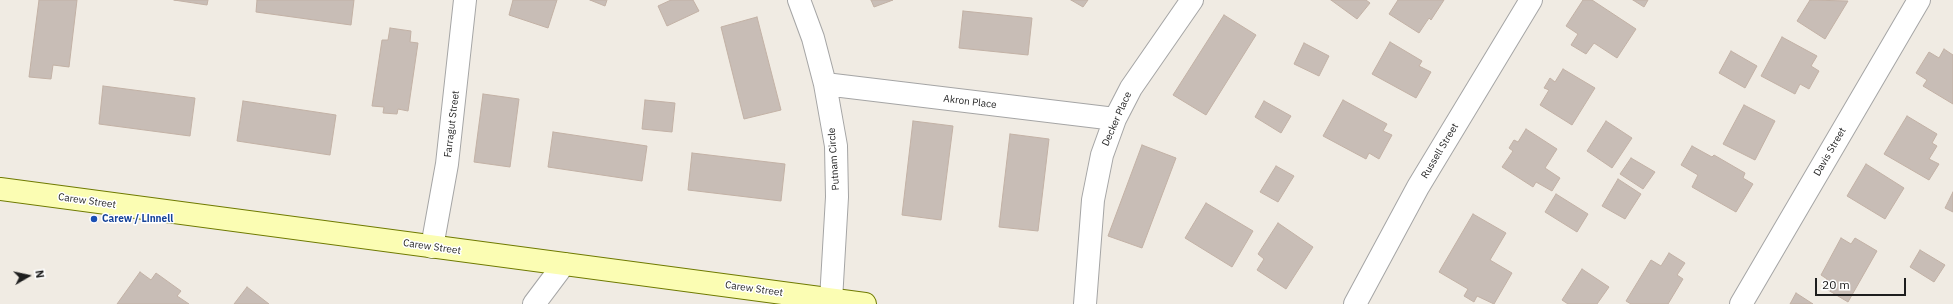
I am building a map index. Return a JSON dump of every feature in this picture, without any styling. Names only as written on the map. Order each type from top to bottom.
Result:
[{"type":"street","name":"Farragut Street","points":[[432,247],[448,157],[465,0]]},
{"type":"street","name":"Putnam Circle","points":[[798,0],[813,38],[825,84],[836,146],[837,197],[831,300]]},
{"type":"street","name":"Decker Place","points":[[1086,304],[1093,200],[1102,155],[1115,119],[1131,88],[1192,0]]},
{"type":"street","name":"Russell Street","points":[[1355,304],[1418,187],[1531,0]]},
{"type":"street","name":"Davis Street","points":[[1740,304],[1919,0]]},
{"type":"street","name":"Akron Place","points":[[825,84],[1115,119]]},
{"type":"street","name":"Carew Street","points":[[0,189],[865,304]]},
{"type":"street","points":[[534,304],[564,264]]},
{"type":"building","points":[[39,0],[77,0],[69,67],[53,65],[51,79],[29,77]]},
{"type":"building","points":[[174,0],[208,0],[207,5]]},
{"type":"building","points":[[257,0],[354,0],[351,25],[256,12]]},
{"type":"building","points":[[513,0],[557,0],[548,28],[509,15]]},
{"type":"building","points":[[590,0],[607,0],[605,6]]},
{"type":"building","points":[[671,0],[693,0],[699,11],[667,26],[658,6]]},
{"type":"building","points":[[871,0],[893,0],[874,7]]},
{"type":"building","points":[[1071,0],[1088,0],[1083,7]]},
{"type":"building","points":[[1331,0],[1366,0],[1370,3],[1357,19]]},
{"type":"building","points":[[1398,0],[1444,0],[1431,20],[1429,18],[1419,33],[1389,14]]},
{"type":"building","points":[[1583,0],[1592,0],[1636,29],[1617,58],[1594,43],[1586,54],[1571,45],[1578,34],[1566,26]]},
{"type":"building","points":[[1633,0],[1648,0],[1644,7]]},
{"type":"building","points":[[1810,0],[1848,1],[1825,39],[1797,21]]},
{"type":"building","points":[[963,11],[1032,18],[1028,55],[959,48]]},
{"type":"building","points":[[1224,15],[1256,35],[1206,115],[1173,95]]},
{"type":"building","points":[[757,17],[781,110],[744,119],[721,27]]},
{"type":"building","points":[[390,28],[411,31],[410,42],[418,43],[408,111],[398,109],[397,114],[383,113],[384,107],[372,106],[382,40],[388,40]]},
{"type":"building","points":[[1782,37],[1817,56],[1811,66],[1819,71],[1809,89],[1800,84],[1795,94],[1761,76]]},
{"type":"building","points":[[1390,42],[1422,61],[1419,66],[1431,72],[1416,98],[1372,74]]},
{"type":"building","points":[[1304,43],[1329,56],[1319,76],[1294,64]]},
{"type":"building","points":[[1944,49],[1953,55],[1953,104],[1923,86],[1927,80],[1916,73],[1929,52],[1939,58]]},
{"type":"building","points":[[1731,51],[1757,66],[1745,88],[1719,73]]},
{"type":"building","points":[[1563,69],[1595,88],[1572,125],[1540,105],[1549,90],[1544,88],[1550,78],[1555,82]]},
{"type":"building","points":[[103,86],[195,98],[190,136],[99,124]]},
{"type":"building","points":[[483,94],[519,99],[510,167],[474,162]]},
{"type":"building","points":[[645,100],[675,103],[672,132],[642,129]]},
{"type":"building","points":[[1343,100],[1387,124],[1383,131],[1392,135],[1379,159],[1369,153],[1366,159],[1323,136]]},
{"type":"building","points":[[243,101],[336,115],[330,155],[237,141]]},
{"type":"building","points":[[1264,101],[1291,116],[1281,133],[1255,117]]},
{"type":"building","points":[[1744,105],[1775,121],[1755,160],[1723,144]]},
{"type":"building","points":[[1907,116],[1937,134],[1932,143],[1937,146],[1929,159],[1939,164],[1929,180],[1884,154]]},
{"type":"building","points":[[913,121],[953,126],[941,220],[902,215]]},
{"type":"building","points":[[1606,121],[1632,138],[1612,168],[1587,151]]},
{"type":"building","points":[[1526,129],[1557,149],[1545,168],[1560,178],[1552,191],[1536,182],[1533,187],[1502,167],[1513,151],[1509,148],[1514,140],[1518,142]]},
{"type":"building","points":[[553,132],[647,146],[642,181],[548,167]]},
{"type":"building","points":[[1010,134],[1049,139],[1038,231],[999,227]]},
{"type":"building","points":[[1142,145],[1176,158],[1142,248],[1108,236]]},
{"type":"building","points":[[1692,146],[1712,157],[1714,155],[1745,173],[1743,178],[1753,184],[1736,212],[1692,187],[1698,175],[1681,165]]},
{"type":"building","points":[[692,153],[785,164],[781,201],[688,190]]},
{"type":"building","points":[[1631,158],[1655,172],[1643,189],[1620,174]]},
{"type":"building","points":[[1866,164],[1904,188],[1885,219],[1847,196]]},
{"type":"building","points":[[1276,166],[1294,176],[1278,202],[1260,192]]},
{"type":"building","points":[[1618,179],[1641,194],[1625,219],[1602,206]]},
{"type":"building","points":[[1953,192],[1953,212],[1945,208]]},
{"type":"building","points":[[1556,194],[1588,214],[1577,232],[1545,212]]},
{"type":"building","points":[[1206,203],[1253,231],[1232,267],[1185,238]]},
{"type":"building","points":[[1473,214],[1506,233],[1490,260],[1512,273],[1494,304],[1477,296],[1474,302],[1464,296],[1468,289],[1439,272]]},
{"type":"building","points":[[1278,223],[1313,247],[1286,289],[1257,270],[1264,259],[1258,254]]},
{"type":"building","points":[[1841,238],[1851,244],[1855,238],[1877,251],[1848,302],[1823,287],[1827,279],[1821,275]]},
{"type":"building","points":[[1920,250],[1945,265],[1934,282],[1910,267]]},
{"type":"building","points":[[1669,253],[1685,263],[1677,275],[1683,279],[1668,304],[1631,304],[1626,301],[1651,260],[1661,266]]},
{"type":"building","points":[[1582,269],[1609,287],[1597,304],[1568,304],[1562,300]]},
{"type":"building","points":[[140,272],[151,280],[156,273],[181,291],[177,296],[189,304],[117,304]]},
{"type":"building","points":[[247,287],[269,304],[234,304]]},
{"type":"building","points":[[1796,293],[1813,304],[1790,304]]},
{"type":"place","name":"Carew / Linnell","points":[[94,219]]}]
